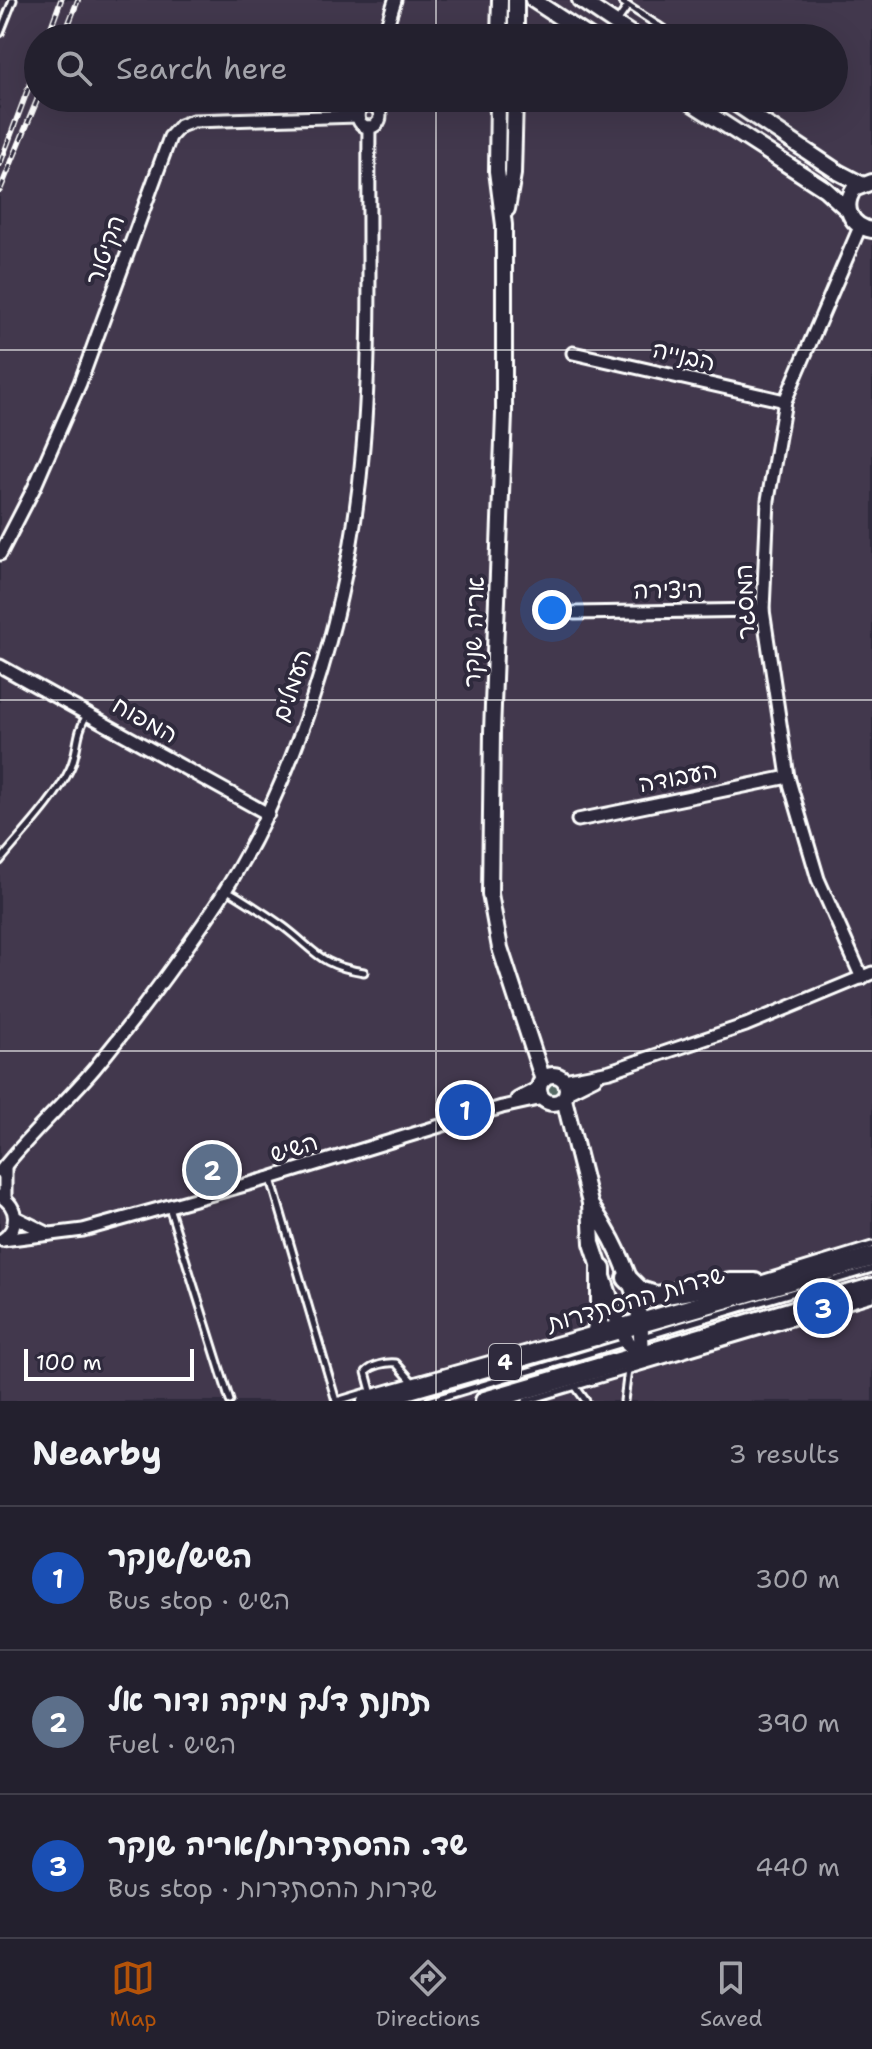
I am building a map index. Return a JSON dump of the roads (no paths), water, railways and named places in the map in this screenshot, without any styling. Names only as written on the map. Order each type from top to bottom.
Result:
[{"type":"highway","name":"שדרות ההסתדרות","points":[[487,1401],[774,1284],[872,1257]]},
{"type":"highway","points":[[596,1336],[601,1309],[601,1269]]},
{"type":"highway","points":[[627,1278],[640,1291],[656,1296],[730,1283],[774,1284]]},
{"type":"highway","name":"שדרות ההסתדרות","points":[[369,1396],[596,1336],[642,1338],[872,1288]]},
{"type":"street","points":[[387,24],[395,0]]},
{"type":"street","points":[[494,0],[500,7]]},
{"type":"street","points":[[516,0],[516,24]]},
{"type":"street","points":[[533,0],[570,24]]},
{"type":"street","points":[[580,0],[616,24]]},
{"type":"street","points":[[360,112],[358,116],[362,125],[369,127],[379,118],[378,112]]},
{"type":"street","name":"אריה שנקר","points":[[498,112],[497,171],[504,225],[504,414],[492,732],[490,894],[500,948],[528,1036],[553,1089],[590,1203],[601,1269],[624,1335],[642,1338],[627,1278],[610,1238],[590,1203]]},
{"type":"street","name":"אריה שנקר","points":[[504,225],[513,174],[515,112]]},
{"type":"street","points":[[706,112],[825,189],[848,210],[851,218],[866,228]]},
{"type":"street","points":[[748,112],[838,172],[866,183]]},
{"type":"street","name":"הקיטור","points":[[0,554],[34,488],[80,383],[170,137],[180,126],[193,121],[358,116]]},
{"type":"street","name":"העמלים","points":[[3,1198],[2,1168],[93,1070],[205,922],[225,889],[268,814],[324,666],[347,567],[357,501],[366,387],[369,127]]},
{"type":"street","points":[[848,210],[850,195],[866,183]]},
{"type":"street","name":"המסגר","points":[[866,228],[785,401],[768,500],[763,610],[788,777],[818,879],[867,976]]},
{"type":"street","name":"הבנייה","points":[[573,353],[785,401]]},
{"type":"street","name":"היצירה","points":[[574,613],[763,610]]},
{"type":"street","name":"המפוח","points":[[0,666],[268,814]]},
{"type":"street","name":"העבודה","points":[[578,820],[788,777]]},
{"type":"street","name":"השיש","points":[[1,1240],[83,1230],[270,1178],[502,1107],[746,1025],[867,976]]},
{"type":"street","points":[[1,1240],[11,1233],[15,1217],[14,1210],[3,1198]]},
{"type":"street","points":[[15,1217],[49,1234]]},
{"type":"lane","points":[[0,33],[13,0]]},
{"type":"lane","points":[[622,2],[656,24]]},
{"type":"lane","points":[[616,24],[628,6]]},
{"type":"lane","points":[[0,861],[70,770],[78,730],[87,714]]},
{"type":"lane","points":[[225,889],[288,930],[325,961],[364,972]]},
{"type":"lane","points":[[270,1178],[337,1401],[369,1396],[411,1380],[566,1337],[596,1336]]},
{"type":"lane","points":[[169,1206],[230,1401]]},
{"type":"lane","points":[[749,1283],[872,1245]]},
{"type":"lane","points":[[642,1338],[872,1269]]},
{"type":"lane","points":[[526,1401],[872,1298]]},
{"type":"lane","points":[[429,1401],[624,1335]]},
{"type":"lane","points":[[369,1396],[366,1372],[370,1368],[396,1363],[411,1380]]},
{"type":"lane","points":[[624,1401],[628,1370]]},
{"type":"lane","points":[[575,1386],[586,1401]]},
{"type":"railway","points":[[52,24],[61,0]]},
{"type":"railway","points":[[69,24],[78,0]]},
{"type":"railway","points":[[0,164],[24,100]]},
{"type":"railway","points":[[0,190],[32,112]]},
{"type":"place","name":"השיש/שנקר","points":[[465,1110]]},
{"type":"place","name":"תחנת דלק מיקה ודור אל","points":[[212,1170]]},
{"type":"place","name":"שד. ההסתדרות/אריה שנקר","points":[[823,1308]]}]
